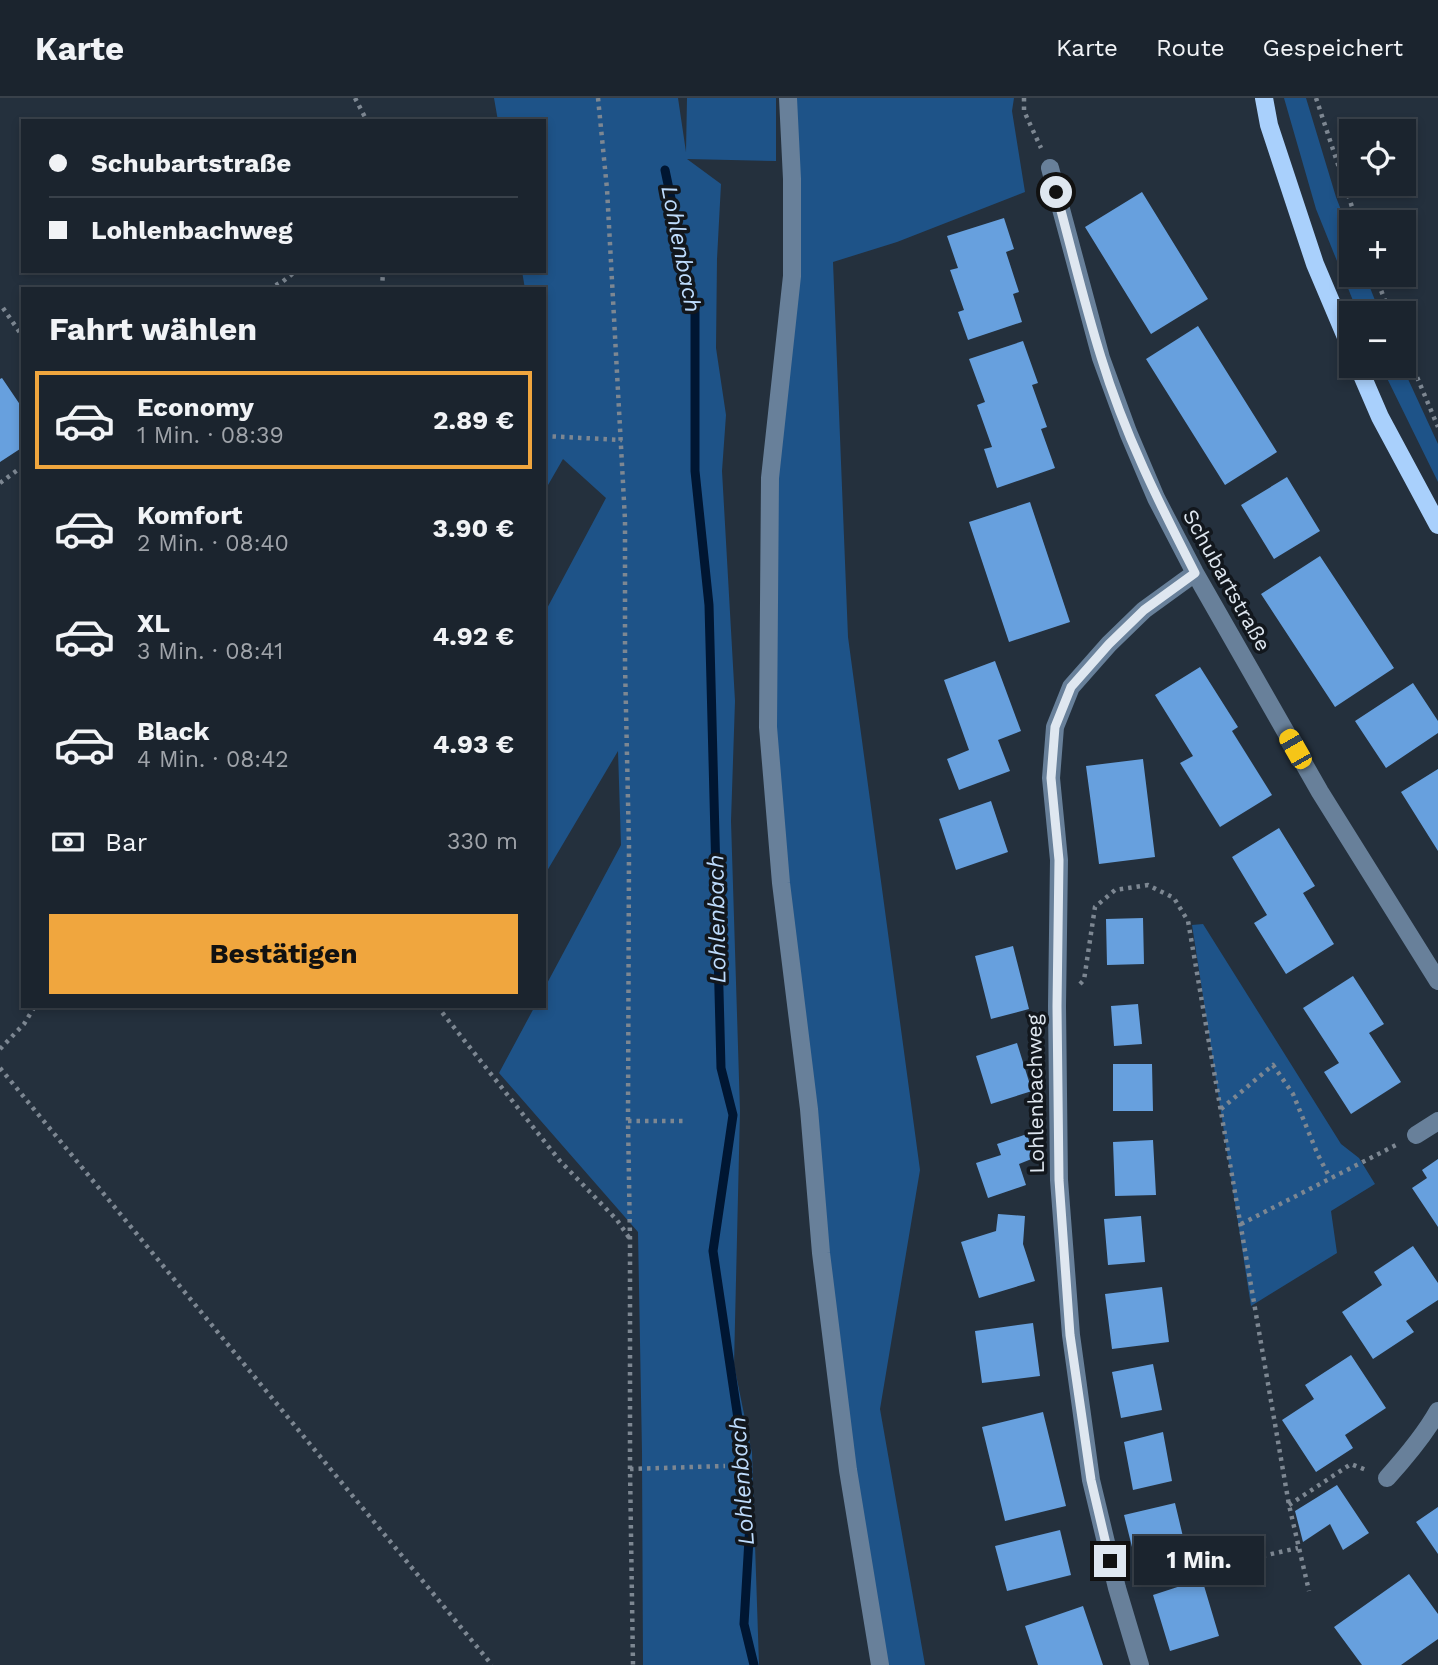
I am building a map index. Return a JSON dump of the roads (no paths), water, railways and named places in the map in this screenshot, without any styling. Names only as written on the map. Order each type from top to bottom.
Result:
[{"type":"main road","points":[[1264,98],[1269,125],[1315,264],[1339,321]]},
{"type":"main road","points":[[1363,378],[1380,417],[1438,525]]},
{"type":"street","points":[[788,98],[792,179],[792,276],[770,478],[768,727],[781,883],[809,1109],[821,1253],[848,1470],[880,1665]]},
{"type":"street","name":"Schubartstraße","points":[[1050,168],[1105,370],[1156,498],[1195,573],[1320,792],[1438,981]]},
{"type":"street","name":"Lohlenbachweg","points":[[1140,1665],[1117,1588],[1091,1480],[1070,1335],[1059,1180],[1059,860],[1051,778],[1055,727],[1071,687],[1144,610],[1195,573]]},
{"type":"street","points":[[1416,1135],[1438,1121]]},
{"type":"street","points":[[1387,1478],[1405,1458],[1438,1411]]},
{"type":"waterway","name":"Lohlenbach","points":[[665,170],[695,312],[695,471],[709,605],[721,1068],[733,1115],[713,1251],[743,1452],[750,1522],[744,1624],[754,1665]]}]
